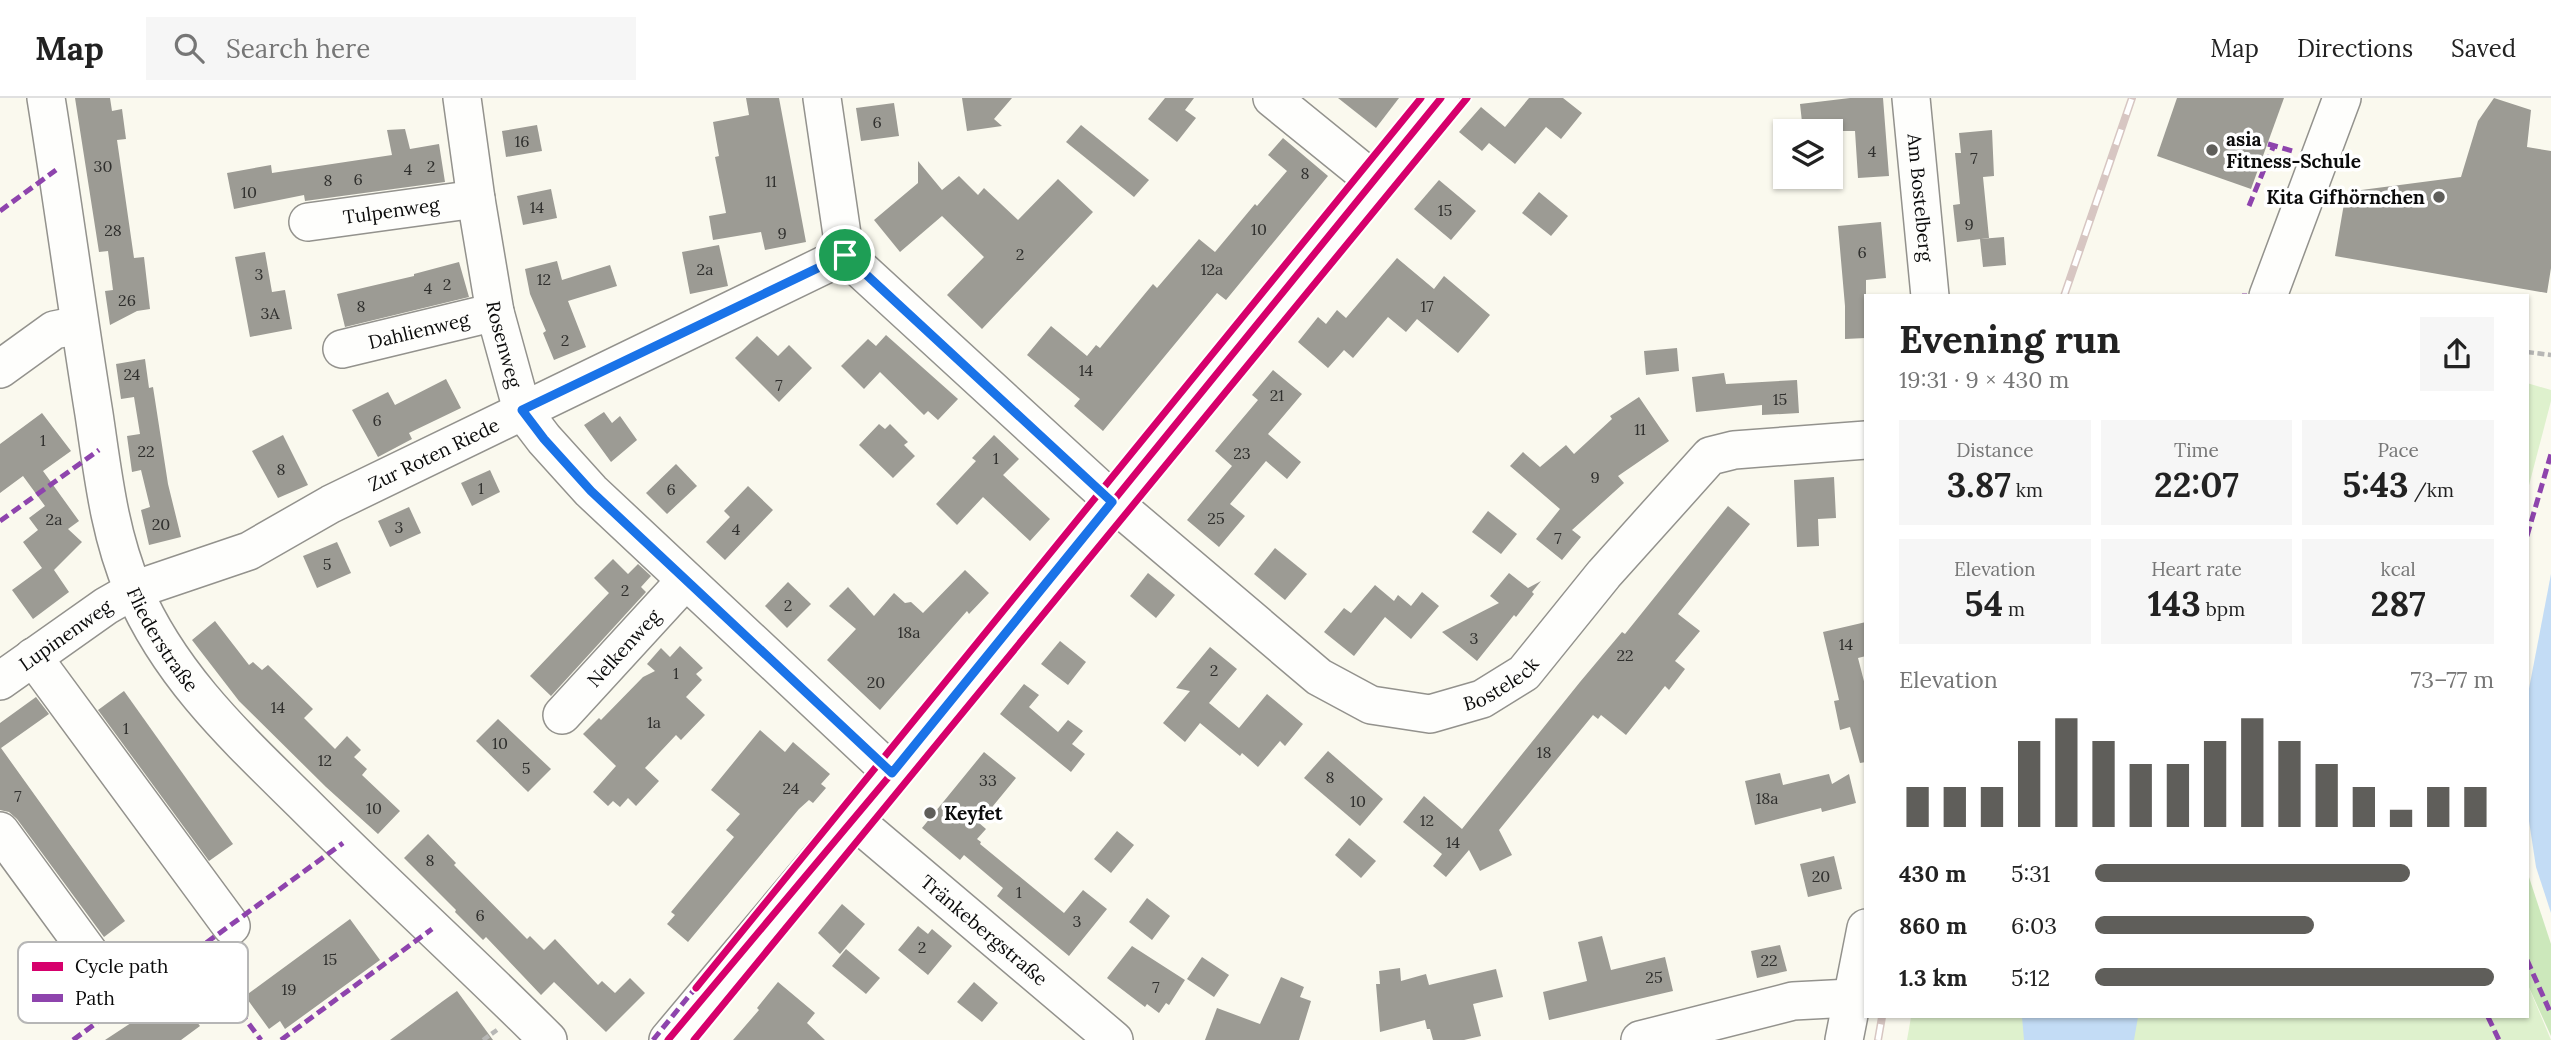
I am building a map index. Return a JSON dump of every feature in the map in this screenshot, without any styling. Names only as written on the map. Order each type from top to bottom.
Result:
[{"type":"street","name":"Fliederstraße","points":[[47,98],[107,503],[118,548],[134,590],[178,670],[211,712],[548,1040]]},
{"type":"street","name":"Rosenweg","points":[[462,98],[495,312],[522,410],[591,491],[892,773]]},
{"type":"street","points":[[822,98],[845,255]]},
{"type":"street","points":[[1272,98],[1373,180]]},
{"type":"street","points":[[668,1040],[892,773],[1441,98]]},
{"type":"street","name":"Am Bostelberg","points":[[1912,98],[1930,294]]},
{"type":"street","points":[[2269,294],[2342,98]]},
{"type":"street","name":"Tulpenweg","points":[[308,222],[476,200]]},
{"type":"street","name":"Zur Roten Riede","points":[[134,590],[248,551],[331,504],[845,255]]},
{"type":"street","name":"Bosteleck","points":[[845,255],[1112,502],[1320,677],[1371,705],[1430,714],[1482,699],[1524,673],[1604,574],[1710,456],[1734,450],[1864,440]]},
{"type":"street","name":"Dahlienweg","points":[[342,349],[495,312]]},
{"type":"street","points":[[0,369],[54,330],[79,325]]},
{"type":"street","name":"Nelkenweg","points":[[562,715],[685,581]]},
{"type":"street","name":"Lupinenweg","points":[[0,681],[106,606],[134,590]]},
{"type":"street","points":[[33,657],[231,926]]},
{"type":"street","name":"Tränkebergstraße","points":[[853,819],[1115,1040]]},
{"type":"street","points":[[0,831],[81,942]]},
{"type":"street","points":[[1844,1040],[1864,937]]},
{"type":"street","points":[[1640,1040],[1793,1000],[1851,998]]},
{"type":"path","points":[[2529,352],[2551,355]]},
{"type":"green space","points":[[2529,384],[2551,390],[2551,401],[2529,485]]},
{"type":"green space","points":[[2529,877],[2551,944],[2551,1036],[2529,987]]},
{"type":"green space","points":[[2529,988],[2551,1040],[1907,1040],[1911,1018],[2529,1018]]},
{"type":"water","points":[[2551,574],[2551,913],[2536,867],[2529,821],[2529,689]]},
{"type":"water","points":[[2022,1018],[2138,1018],[2134,1040],[2024,1040]]},
{"type":"building","points":[[75,98],[110,98],[112,111],[122,109],[126,139],[117,140],[134,258],[144,257],[150,309],[137,311],[110,325],[105,291],[113,290],[108,251],[99,252]]},
{"type":"building","points":[[746,98],[779,98],[806,242],[765,250],[761,232],[713,240],[709,216],[726,213],[715,157],[719,156],[713,122],[749,115]]},
{"type":"building","points":[[962,98],[1012,98],[994,119],[1002,126],[967,131]]},
{"type":"building","points":[[1165,98],[1194,98],[1185,110],[1196,118],[1177,142],[1148,119]]},
{"type":"building","points":[[1338,98],[1399,98],[1376,128]]},
{"type":"building","points":[[1529,98],[1563,98],[1582,113],[1561,139],[1546,127],[1515,164],[1489,143],[1482,151],[1459,132],[1481,107],[1505,127]]},
{"type":"building","points":[[1850,98],[1883,98],[1889,176],[1858,178],[1855,131],[1843,131],[1843,119],[1802,119],[1800,104]]},
{"type":"building","name":"asia Fitness-Schule","points":[[2177,98],[2284,98],[2251,189],[2157,156]]},
{"type":"building","points":[[2494,98],[2531,110],[2527,147],[2551,151],[2551,268],[2547,293],[2335,256],[2346,192],[2461,177],[2478,121]]},
{"type":"building","points":[[894,103],[899,136],[861,141],[856,108]]},
{"type":"building","points":[[537,125],[542,151],[506,157],[502,131]]},
{"type":"building","points":[[1081,125],[1149,180],[1134,197],[1066,142]]},
{"type":"building","points":[[405,129],[410,149],[439,144],[445,182],[305,201],[304,195],[234,209],[227,173],[271,165],[272,173],[392,155],[387,130]]},
{"type":"building","points":[[1992,130],[1994,176],[1983,177],[1989,238],[1957,242],[1953,205],[1960,204],[1955,153],[1961,153],[1959,133]]},
{"type":"building","points":[[1283,138],[1328,176],[1226,300],[1217,293],[1103,431],[1074,406],[1080,399],[1027,355],[1051,326],[1087,356],[1096,345],[1100,348],[1153,284],[1157,288],[1199,239],[1215,252],[1287,171],[1268,155]]},
{"type":"building","points":[[918,161],[942,190],[959,176],[978,195],[984,188],[1018,220],[1058,179],[1093,212],[982,329],[947,295],[984,257],[942,216],[900,252],[874,220],[918,183]]},
{"type":"building","points":[[1439,180],[1476,211],[1451,240],[1414,209]]},
{"type":"building","points":[[551,189],[557,218],[523,225],[517,196]]},
{"type":"building","points":[[1539,192],[1568,216],[1551,236],[1522,213]]},
{"type":"building","points":[[1881,222],[1886,278],[1866,280],[1864,338],[1845,339],[1838,226]]},
{"type":"building","points":[[2004,237],[2006,265],[1983,267],[1980,239]]},
{"type":"building","points":[[719,245],[728,286],[690,294],[682,252]]},
{"type":"building","points":[[265,252],[272,292],[285,290],[292,329],[250,337],[235,257]]},
{"type":"building","points":[[1397,258],[1434,289],[1444,276],[1490,315],[1458,353],[1417,319],[1406,332],[1388,317],[1353,358],[1344,350],[1328,368],[1298,342],[1318,317],[1326,324],[1337,310],[1346,318]]},
{"type":"building","points":[[557,261],[562,280],[610,265],[617,286],[568,301],[586,347],[554,360],[543,333],[546,331],[530,294],[525,269]]},
{"type":"building","points":[[459,262],[469,297],[345,327],[337,294],[414,276]]},
{"type":"building","points":[[886,335],[958,399],[938,420],[928,411],[924,415],[880,372],[864,389],[841,366],[868,339],[876,346]]},
{"type":"building","points":[[757,336],[778,356],[789,345],[812,368],[779,402],[735,358]]},
{"type":"building","points":[[1677,348],[1679,371],[1646,375],[1644,351]]},
{"type":"building","points":[[145,359],[149,388],[153,387],[168,484],[181,537],[149,545],[141,510],[150,507],[141,470],[132,472],[127,436],[140,434],[134,397],[121,399],[116,364]]},
{"type":"building","points":[[1273,370],[1302,394],[1268,434],[1301,462],[1287,479],[1266,461],[1230,504],[1245,516],[1219,547],[1187,520],[1232,466],[1215,451],[1258,400],[1252,395]]},
{"type":"building","points":[[1724,373],[1726,384],[1797,380],[1799,413],[1762,415],[1762,405],[1696,412],[1692,377]]},
{"type":"building","points":[[446,379],[461,408],[409,433],[412,439],[378,457],[352,410],[388,392],[395,405]]},
{"type":"building","points":[[1639,397],[1669,441],[1618,476],[1624,483],[1572,530],[1581,537],[1562,560],[1536,539],[1560,509],[1510,466],[1523,452],[1540,467],[1566,445],[1574,454],[1612,419],[1610,416]]},
{"type":"building","points":[[604,412],[612,423],[620,416],[637,440],[611,462],[584,425]]},
{"type":"building","points":[[42,413],[71,451],[43,471],[79,521],[68,529],[82,542],[54,570],[69,592],[33,619],[12,590],[42,568],[23,542],[38,530],[29,518],[45,506],[23,476],[0,493],[0,444]]},
{"type":"building","points":[[879,424],[885,429],[890,424],[908,442],[904,445],[915,456],[893,478],[859,445]]},
{"type":"building","points":[[283,435],[308,485],[278,498],[252,451]]},
{"type":"building","points":[[994,435],[1019,459],[1003,475],[1050,519],[1030,541],[983,497],[957,525],[936,504],[976,461],[972,458]]},
{"type":"building","points":[[676,464],[697,486],[667,514],[646,493]]},
{"type":"building","points":[[490,470],[500,492],[472,506],[461,483]]},
{"type":"building","points":[[1834,477],[1836,518],[1818,519],[1819,546],[1797,547],[1794,480]]},
{"type":"building","points":[[748,486],[773,510],[725,560],[706,542],[730,517],[724,511]]},
{"type":"building","points":[[1728,506],[1750,524],[1678,614],[1700,631],[1675,661],[1685,669],[1669,690],[1665,686],[1626,735],[1601,715],[1598,719],[1593,715],[1499,830],[1512,855],[1480,871],[1469,850],[1446,877],[1433,866],[1442,854],[1403,822],[1424,796],[1462,829],[1580,682],[1622,632],[1625,634]]},
{"type":"building","points":[[409,507],[421,533],[390,547],[378,521]]},
{"type":"building","points":[[1488,511],[1517,534],[1501,554],[1472,532]]},
{"type":"building","points":[[337,542],[351,573],[317,588],[303,556]]},
{"type":"building","points":[[1275,548],[1307,574],[1285,600],[1254,574]]},
{"type":"building","points":[[613,559],[628,574],[638,564],[651,576],[641,587],[646,592],[551,696],[530,676],[609,593],[594,578]]},
{"type":"building","points":[[965,570],[989,593],[969,614],[967,611],[880,710],[827,660],[856,629],[829,606],[848,587],[874,616],[894,593],[905,603],[911,602],[923,613]]},
{"type":"building","points":[[1148,573],[1175,595],[1156,618],[1130,596]]},
{"type":"building","points":[[1509,573],[1528,588],[1541,581],[1516,617],[1514,615],[1477,661],[1442,632],[1499,603],[1490,596]]},
{"type":"building","points":[[788,582],[811,604],[787,628],[765,606]]},
{"type":"building","points":[[1375,585],[1394,601],[1398,595],[1411,606],[1422,592],[1439,606],[1411,639],[1385,617],[1354,656],[1324,632],[1344,608],[1351,613]]},
{"type":"building","points":[[215,621],[249,665],[253,662],[262,670],[268,665],[313,709],[304,718],[335,749],[347,736],[361,750],[354,757],[367,769],[362,775],[400,811],[378,834],[239,701],[192,640]]},
{"type":"building","points":[[1864,622],[1864,656],[1858,658],[1864,681],[1864,762],[1860,763],[1850,727],[1840,730],[1834,701],[1839,700],[1823,632]]},
{"type":"building","points":[[1060,641],[1086,662],[1068,685],[1041,664]]},
{"type":"building","points":[[680,646],[703,668],[696,674],[702,680],[686,697],[705,715],[681,740],[676,735],[645,768],[659,781],[636,806],[628,798],[620,807],[613,801],[608,806],[593,792],[616,766],[583,734],[599,718],[601,720],[643,677],[655,671],[647,664],[661,648],[670,657]]},
{"type":"building","points":[[1210,647],[1237,669],[1209,703],[1239,728],[1267,694],[1303,724],[1285,746],[1280,741],[1258,767],[1242,753],[1240,756],[1200,723],[1185,742],[1163,723],[1190,691],[1176,688]]},
{"type":"building","points":[[1024,684],[1039,695],[1029,707],[1058,732],[1068,720],[1083,731],[1072,744],[1085,754],[1071,772],[1000,714]]},
{"type":"building","points":[[124,691],[233,844],[209,861],[98,710]]},
{"type":"building","points":[[36,697],[49,714],[1,748],[125,921],[104,937],[17,819],[9,812],[0,810],[0,723]]},
{"type":"building","points":[[498,719],[551,769],[528,792],[476,741]]},
{"type":"building","points":[[760,730],[785,752],[793,742],[830,774],[821,784],[826,788],[813,803],[809,800],[799,809],[688,942],[667,924],[675,915],[671,912],[734,837],[726,830],[740,814],[711,790]]},
{"type":"building","points":[[1328,751],[1383,799],[1360,826],[1304,778]]},
{"type":"building","points":[[984,752],[1016,778],[979,823],[986,829],[977,839],[980,844],[1064,913],[1083,890],[1107,909],[1069,956],[997,896],[1003,888],[964,855],[960,860],[922,828]]},
{"type":"building","points":[[1780,773],[1783,785],[1829,774],[1832,784],[1849,774],[1856,803],[1822,812],[1821,808],[1755,825],[1745,781]]},
{"type":"building","points":[[1117,831],[1134,845],[1111,873],[1094,859]]},
{"type":"building","points":[[428,834],[456,863],[454,865],[527,939],[530,936],[544,950],[555,939],[598,985],[602,981],[615,993],[630,978],[645,993],[606,1032],[554,982],[541,995],[486,937],[483,940],[455,912],[456,910],[404,858]]},
{"type":"building","points":[[1349,838],[1376,861],[1361,878],[1335,855]]},
{"type":"building","points":[[1834,856],[1842,889],[1808,897],[1800,864]]},
{"type":"building","points":[[1147,898],[1170,916],[1152,940],[1129,922]]},
{"type":"building","points":[[842,904],[865,924],[840,954],[818,933]]},
{"type":"building","points":[[350,919],[380,960],[285,1029],[280,1021],[269,1029],[248,1000],[248,994]]},
{"type":"building","points":[[918,926],[928,934],[932,929],[952,946],[928,975],[898,950]]},
{"type":"building","points":[[1602,936],[1611,970],[1665,957],[1673,991],[1549,1020],[1543,992],[1587,981],[1578,942]]},
{"type":"building","points":[[1780,945],[1787,971],[1757,978],[1751,951]]},
{"type":"building","points":[[1132,946],[1185,980],[1169,1005],[1166,1003],[1159,1013],[1147,1004],[1145,1007],[1107,978]]},
{"type":"building","points":[[846,949],[880,978],[866,994],[832,966]]},
{"type":"building","points":[[1202,957],[1229,975],[1214,997],[1187,979]]},
{"type":"building","points":[[1400,968],[1401,981],[1426,974],[1429,985],[1496,969],[1503,997],[1473,1004],[1481,1036],[1464,1040],[1433,1040],[1425,1020],[1380,1032],[1376,984],[1380,984],[1379,971]]},
{"type":"building","points":[[1281,977],[1304,987],[1300,997],[1311,1001],[1299,1040],[1205,1040],[1217,1008],[1260,1024]]},
{"type":"building","points":[[778,982],[815,1013],[807,1023],[825,1040],[733,1040],[759,1010],[757,1008]]},
{"type":"building","points":[[974,982],[998,1003],[982,1022],[957,1002]]},
{"type":"building","points":[[457,991],[493,1040],[390,1040],[443,1001]]},
{"type":"building","points":[[131,1023],[198,1023],[200,1026],[181,1040],[105,1040]]},
{"type":"railway","points":[[2065,294],[2132,98]]},
{"type":"railway","points":[[1878,1040],[1882,1018]]},
{"type":"marked path","points":[[2268,144],[2296,152]]},
{"type":"marked path","points":[[2249,206],[2274,145]]},
{"type":"marked path","points":[[0,211],[56,170]]},
{"type":"marked path","points":[[0,521],[99,450]]},
{"type":"marked path","points":[[2529,529],[2551,454]]},
{"type":"marked path","points":[[207,942],[343,843]]},
{"type":"marked path","points":[[281,1040],[432,929]]},
{"type":"marked path","points":[[2529,964],[2551,1014]]},
{"type":"marked path","points":[[653,1040],[698,985]]},
{"type":"marked path","points":[[2488,1018],[2499,1040]]},
{"type":"marked path","points":[[73,1040],[96,1023]]},
{"type":"marked path","points":[[248,1023],[261,1040]]},
{"type":"cycle path","points":[[696,988],[1421,98]]},
{"type":"cycle path","points":[[668,1040],[892,773],[1441,98]]},
{"type":"cycle path","points":[[694,1040],[1467,98]]},
{"type":"place","name":"asia Fitness-Schule","points":[[2212,150]]},
{"type":"place","name":"Kita Gifhörnchen","points":[[2439,197]]},
{"type":"place","name":"Keyfet","points":[[930,813]]},
{"type":"route","points":[[845,255],[1112,502],[892,773],[591,491],[522,410],[845,255]]}]
